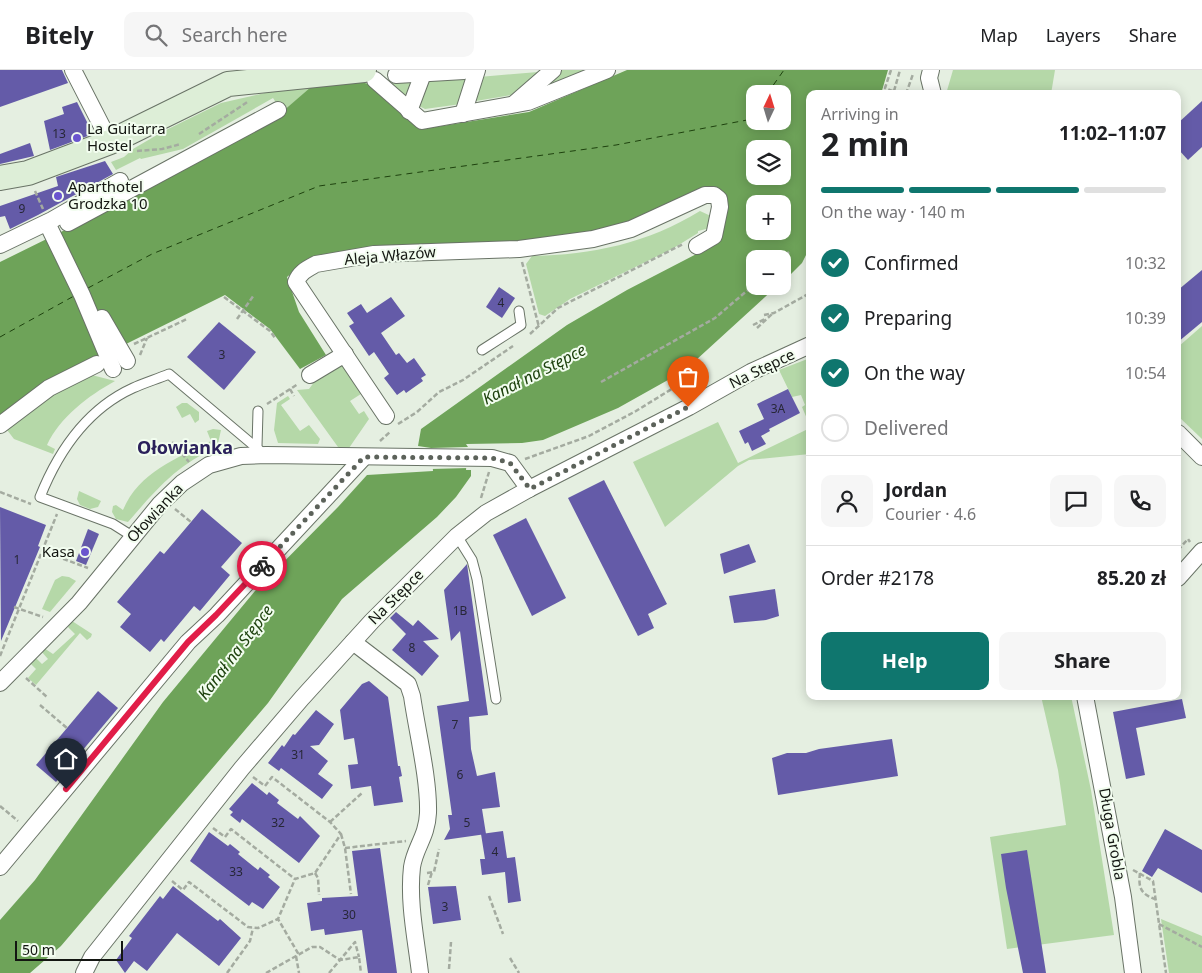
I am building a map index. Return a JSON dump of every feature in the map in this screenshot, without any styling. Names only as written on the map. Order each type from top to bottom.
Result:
[{"type":"street","points":[[73,70],[110,142]]},
{"type":"street","points":[[396,75],[474,70],[463,114]]},
{"type":"street","points":[[512,105],[553,70]]},
{"type":"street","points":[[0,178],[28,173],[110,142],[228,84],[310,76],[369,75],[422,121],[528,102],[606,70]]},
{"type":"street","points":[[931,70],[929,78],[932,90]]},
{"type":"street","points":[[409,111],[421,79],[421,72]]},
{"type":"street","points":[[0,245],[278,110]]},
{"type":"street","points":[[52,221],[120,181]]},
{"type":"street","name":"Aleja Włazów","points":[[391,420],[296,282],[300,274],[316,264],[374,254],[519,249],[559,245],[616,233],[705,195],[714,195],[719,199],[720,207],[714,236],[692,244]]},
{"type":"street","points":[[0,425],[49,388],[119,363],[82,295],[52,221]]},
{"type":"street","name":"Na Stępce","points":[[84,973],[92,957],[242,768],[353,642],[457,536],[486,513],[530,489],[751,372],[806,347]]},
{"type":"street","points":[[304,379],[345,354]]},
{"type":"street","points":[[1181,436],[1202,457]]},
{"type":"street","name":"Ołowianka","points":[[0,683],[79,603],[160,504],[198,472],[223,460],[261,451],[317,456],[369,452],[431,459],[492,458],[510,463],[530,489]]},
{"type":"street","points":[[0,867],[188,642],[216,615],[369,452]]},
{"type":"street","points":[[1181,574],[1198,548]]},
{"type":"street","points":[[353,642],[408,684],[412,696],[428,810],[425,838],[414,858],[412,874],[411,896],[420,973]]},
{"type":"street","name":"Długa Grobla","points":[[1086,700],[1123,897],[1134,973]]},
{"type":"lane","points":[[482,350],[521,325],[519,311]]},
{"type":"lane","points":[[132,536],[113,524],[40,497],[52,468],[67,444],[87,420],[117,397],[132,388],[169,374],[261,451]]},
{"type":"lane","points":[[258,411],[261,451]]},
{"type":"lane","points":[[457,536],[472,560],[477,579],[496,699]]},
{"type":"path","points":[[891,70],[886,88],[891,90]]},
{"type":"path","points":[[894,90],[900,70]]},
{"type":"path","points":[[908,90],[915,70]]},
{"type":"path","points":[[192,138],[257,96]]},
{"type":"path","points":[[132,152],[162,149],[184,142]]},
{"type":"path","points":[[37,194],[52,221]]},
{"type":"path","points":[[524,338],[539,328],[558,308],[692,244]]},
{"type":"path","points":[[519,249],[539,328]]},
{"type":"path","points":[[601,382],[715,318],[746,292]]},
{"type":"path","points":[[237,319],[254,295]]},
{"type":"path","points":[[754,325],[806,295]]},
{"type":"path","points":[[224,297],[270,331],[275,338]]},
{"type":"path","points":[[764,315],[772,314]]},
{"type":"path","points":[[757,328],[772,314]]},
{"type":"path","points":[[119,363],[187,319]]},
{"type":"path","points":[[369,452],[391,420],[417,412],[438,392],[463,380],[516,343]]},
{"type":"path","points":[[258,411],[304,379]]},
{"type":"path","points":[[521,460],[589,436],[685,383],[688,379]]},
{"type":"path","points":[[290,389],[294,396]]},
{"type":"path","points":[[172,442],[198,472]]},
{"type":"path","points":[[174,504],[172,507],[191,522]]},
{"type":"path","points":[[0,656],[61,505]]},
{"type":"path","points":[[1181,547],[1188,539],[1198,548]]},
{"type":"path","points":[[42,551],[69,559],[92,569]]},
{"type":"path","points":[[14,607],[49,620]]},
{"type":"path","points":[[19,662],[47,697]]},
{"type":"path","points":[[40,705],[67,728]]},
{"type":"path","points":[[242,768],[265,786],[272,777],[330,822],[341,834],[345,848],[351,894]]},
{"type":"path","points":[[330,822],[362,793]]},
{"type":"path","points":[[0,806],[31,832]]},
{"type":"path","points":[[202,819],[225,836],[231,829],[295,879]]},
{"type":"path","points":[[295,879],[315,873],[341,834]]},
{"type":"path","points":[[345,848],[411,840],[408,848]]},
{"type":"path","points":[[426,891],[440,849]]},
{"type":"path","points":[[160,872],[183,890],[189,882],[244,925],[253,928],[278,919],[295,879]]},
{"type":"path","points":[[425,873],[432,872]]},
{"type":"path","points":[[315,873],[318,878],[319,895]]},
{"type":"path","points":[[1155,899],[1142,892],[1139,887],[1140,873],[1153,881],[1166,973]]},
{"type":"path","points":[[489,896],[503,934]]},
{"type":"path","points":[[278,919],[298,956],[299,973]]},
{"type":"path","points":[[1159,924],[1202,947]]},
{"type":"path","points":[[227,973],[250,941],[253,928]]},
{"type":"path","points":[[329,973],[355,942],[361,973]]},
{"type":"path","points":[[449,969],[451,942]]},
{"type":"path","points":[[266,973],[312,947],[320,947],[340,960],[359,957]]},
{"type":"path","points":[[510,958],[519,973]]},
{"type":"shaded area","points":[[562,70],[587,70],[540,89]]},
{"type":"shaded area","points":[[953,70],[1055,70],[1052,90],[947,90]]},
{"type":"shaded area","points":[[538,72],[511,95],[470,102],[479,77]]},
{"type":"shaded area","points":[[471,77],[461,104],[425,109],[417,105],[427,80]]},
{"type":"shaded area","points":[[415,81],[408,102],[386,84]]},
{"type":"shaded area","points":[[312,87],[282,112],[273,98],[183,149],[140,158],[116,170],[111,162],[124,157],[133,149],[162,132],[221,103],[273,91]]},
{"type":"shaded area","points":[[700,211],[713,217],[710,228],[698,231],[698,233],[672,249],[570,299],[545,316],[539,314],[526,264],[532,256],[576,253],[619,245],[660,231]]},
{"type":"shaded area","points":[[1202,326],[1202,439],[1181,419],[1181,344]]},
{"type":"shaded area","points":[[806,360],[806,416],[802,407],[805,405],[801,395],[792,397],[779,370]]},
{"type":"shaded area","points":[[342,362],[364,392],[350,401],[359,414],[364,411],[369,419],[349,448],[338,447],[297,390],[309,389],[315,381]]},
{"type":"shaded area","points":[[84,373],[115,381],[85,400],[59,425],[47,445],[55,449],[53,454],[14,439],[4,426]]},
{"type":"shaded area","points":[[288,396],[290,399],[281,405],[300,431],[309,425],[320,439],[318,444],[278,443],[274,430],[277,403]]},
{"type":"shaded area","points":[[182,403],[187,403],[199,412],[199,420],[195,423],[190,414],[182,418],[176,407]]},
{"type":"shaded area","points":[[718,422],[738,463],[806,430],[806,454],[749,460],[738,466],[665,527],[633,462]]},
{"type":"shaded area","points":[[213,429],[221,430],[217,448],[190,462],[168,479],[128,522],[116,519],[112,512],[113,506],[116,505],[123,510],[130,497],[149,476],[172,461],[211,441],[207,431]]},
{"type":"shaded area","points":[[79,491],[101,501],[98,507],[90,509],[80,505],[77,499]]},
{"type":"shaded area","points":[[62,576],[76,581],[50,612],[42,609],[55,580]]},
{"type":"shaded area","points":[[72,621],[92,634],[91,637],[87,640],[80,633],[36,685],[28,678],[36,669],[29,662],[35,657],[42,664],[48,659],[41,651],[44,648],[53,654],[75,634],[68,627]]},
{"type":"shaded area","points":[[1042,700],[1072,700],[1091,790],[1114,935],[1007,949],[990,837],[1066,825],[1058,770]]},
{"type":"shaded area","points":[[1161,919],[1202,936],[1202,973],[1169,973]]},
{"type":"water","name":"Kanał na Stępce","points":[[309,70],[369,84],[423,129],[529,112],[627,70],[888,70],[882,90],[806,90],[806,255],[802,263],[791,274],[791,250],[746,250],[746,295],[767,295],[684,371],[618,408],[543,440],[522,443],[466,444],[468,447],[466,470],[471,470],[471,476],[456,497],[437,517],[342,599],[268,703],[61,946],[30,973],[0,973],[0,920],[35,880],[163,702],[255,591],[367,475],[433,471],[431,448],[418,446],[421,429],[567,325],[627,290],[708,248],[721,193],[592,236],[299,267],[287,277],[299,312],[326,355],[300,369],[270,329],[225,295],[124,345],[0,419],[0,262],[75,225],[282,112],[311,87]]},
{"type":"pier","points":[[468,447],[468,468],[431,469],[431,448]]},
{"type":"building","points":[[0,70],[62,70],[68,83],[0,107]]},
{"type":"building","points":[[1202,101],[1202,147],[1188,160],[1181,152],[1181,120]]},
{"type":"building","points":[[77,102],[93,134],[50,150],[44,121],[64,114],[62,107]]},
{"type":"building","points":[[30,143],[34,156],[0,164],[0,154]]},
{"type":"building","points":[[105,161],[113,174],[38,215],[10,229],[5,216],[0,217],[0,206],[58,186],[56,177]]},
{"type":"building","points":[[1202,270],[1202,322],[1181,340],[1181,288]]},
{"type":"building","points":[[499,287],[515,298],[502,318],[486,307]]},
{"type":"building","points":[[391,297],[405,316],[381,333],[396,355],[399,353],[407,363],[414,358],[426,375],[421,378],[423,381],[406,393],[404,390],[397,395],[384,378],[389,374],[374,352],[369,356],[349,326],[354,323],[347,313],[361,304],[367,313]]},
{"type":"building","points":[[219,322],[256,352],[224,390],[187,357]]},
{"type":"building","points":[[788,389],[800,413],[769,429],[770,431],[761,436],[766,444],[752,451],[748,442],[745,444],[739,431],[764,419],[757,404]]},
{"type":"building","points":[[604,480],[667,604],[648,614],[654,628],[638,636],[568,498]]},
{"type":"building","points":[[0,507],[46,525],[38,546],[40,547],[1,641]]},
{"type":"building","points":[[202,509],[242,543],[221,567],[230,575],[200,611],[194,606],[164,642],[161,639],[150,652],[120,627],[131,614],[117,602],[160,551],[164,554]]},
{"type":"building","points":[[526,518],[566,598],[532,616],[493,535]]},
{"type":"building","name":"Kasa","points":[[88,529],[99,534],[86,565],[76,561]]},
{"type":"building","points":[[749,544],[756,562],[724,574],[720,554]]},
{"type":"building","points":[[467,564],[488,715],[469,717],[471,749],[477,776],[495,772],[500,807],[482,809],[486,834],[444,840],[450,829],[448,815],[452,815],[437,706],[469,701],[460,631],[451,641],[444,590]]},
{"type":"building","points":[[775,589],[779,616],[766,620],[734,623],[729,596]]},
{"type":"building","points":[[396,612],[413,626],[418,620],[439,639],[423,641],[439,656],[422,676],[392,650],[406,634],[390,618]]},
{"type":"building","points":[[369,681],[388,697],[398,766],[400,766],[402,776],[399,777],[403,802],[374,806],[371,786],[351,789],[348,765],[358,764],[354,738],[344,740],[340,710],[362,684]]},
{"type":"building","points":[[98,691],[118,708],[56,782],[36,765]]},
{"type":"building","points":[[1181,699],[1186,718],[1136,728],[1145,775],[1126,779],[1113,712]]},
{"type":"building","points":[[316,710],[334,724],[319,745],[310,746],[328,761],[318,774],[333,785],[322,799],[281,768],[279,771],[268,763],[282,745],[284,747],[293,734],[295,735]]},
{"type":"building","points":[[892,739],[898,776],[778,795],[772,758],[787,753],[806,753],[819,749]]},
{"type":"building","points":[[252,783],[267,795],[269,792],[279,800],[277,803],[298,819],[300,816],[320,836],[299,863],[242,819],[240,823],[230,815],[233,812],[229,809]]},
{"type":"building","points":[[1165,829],[1202,850],[1202,893],[1158,868],[1152,877],[1142,871]]},
{"type":"building","points":[[503,831],[507,858],[515,857],[521,901],[508,903],[505,872],[482,875],[480,859],[485,859],[481,834]]},
{"type":"building","points":[[209,832],[228,846],[230,844],[240,852],[238,854],[258,870],[260,867],[280,887],[263,909],[252,902],[249,906],[190,861]]},
{"type":"building","points":[[380,848],[397,973],[368,973],[362,930],[325,935],[324,929],[311,931],[307,903],[322,901],[322,898],[358,896],[352,851]]},
{"type":"building","points":[[1027,850],[1046,973],[1023,973],[1006,888],[1001,854]]},
{"type":"building","points":[[173,886],[218,921],[220,919],[241,938],[219,966],[177,933],[147,971],[134,961],[125,973],[116,960],[132,938],[129,936],[160,896],[163,899]]},
{"type":"building","points":[[456,886],[461,920],[433,924],[428,887]]},
{"type":"ferry route","points":[[773,85],[784,70]]},
{"type":"ferry route","points":[[88,288],[152,254],[319,186],[616,145],[746,120]]},
{"type":"ferry route","points":[[0,337],[74,296]]},
{"type":"way so far","points":[[262,566],[328,498],[364,457],[492,458],[510,463],[519,472],[530,489],[688,407]]},
{"type":"place","name":"La Guitarra Hostel","points":[[77,138]]},
{"type":"place","name":"Aparthotel Grodzka 10","points":[[58,196]]},
{"type":"place","name":"Kasa","points":[[85,552]]},
{"type":"district","name":"Ołowianka","points":[[185,448]]},
{"type":"route","points":[[66,789],[160,673],[262,566]]}]
